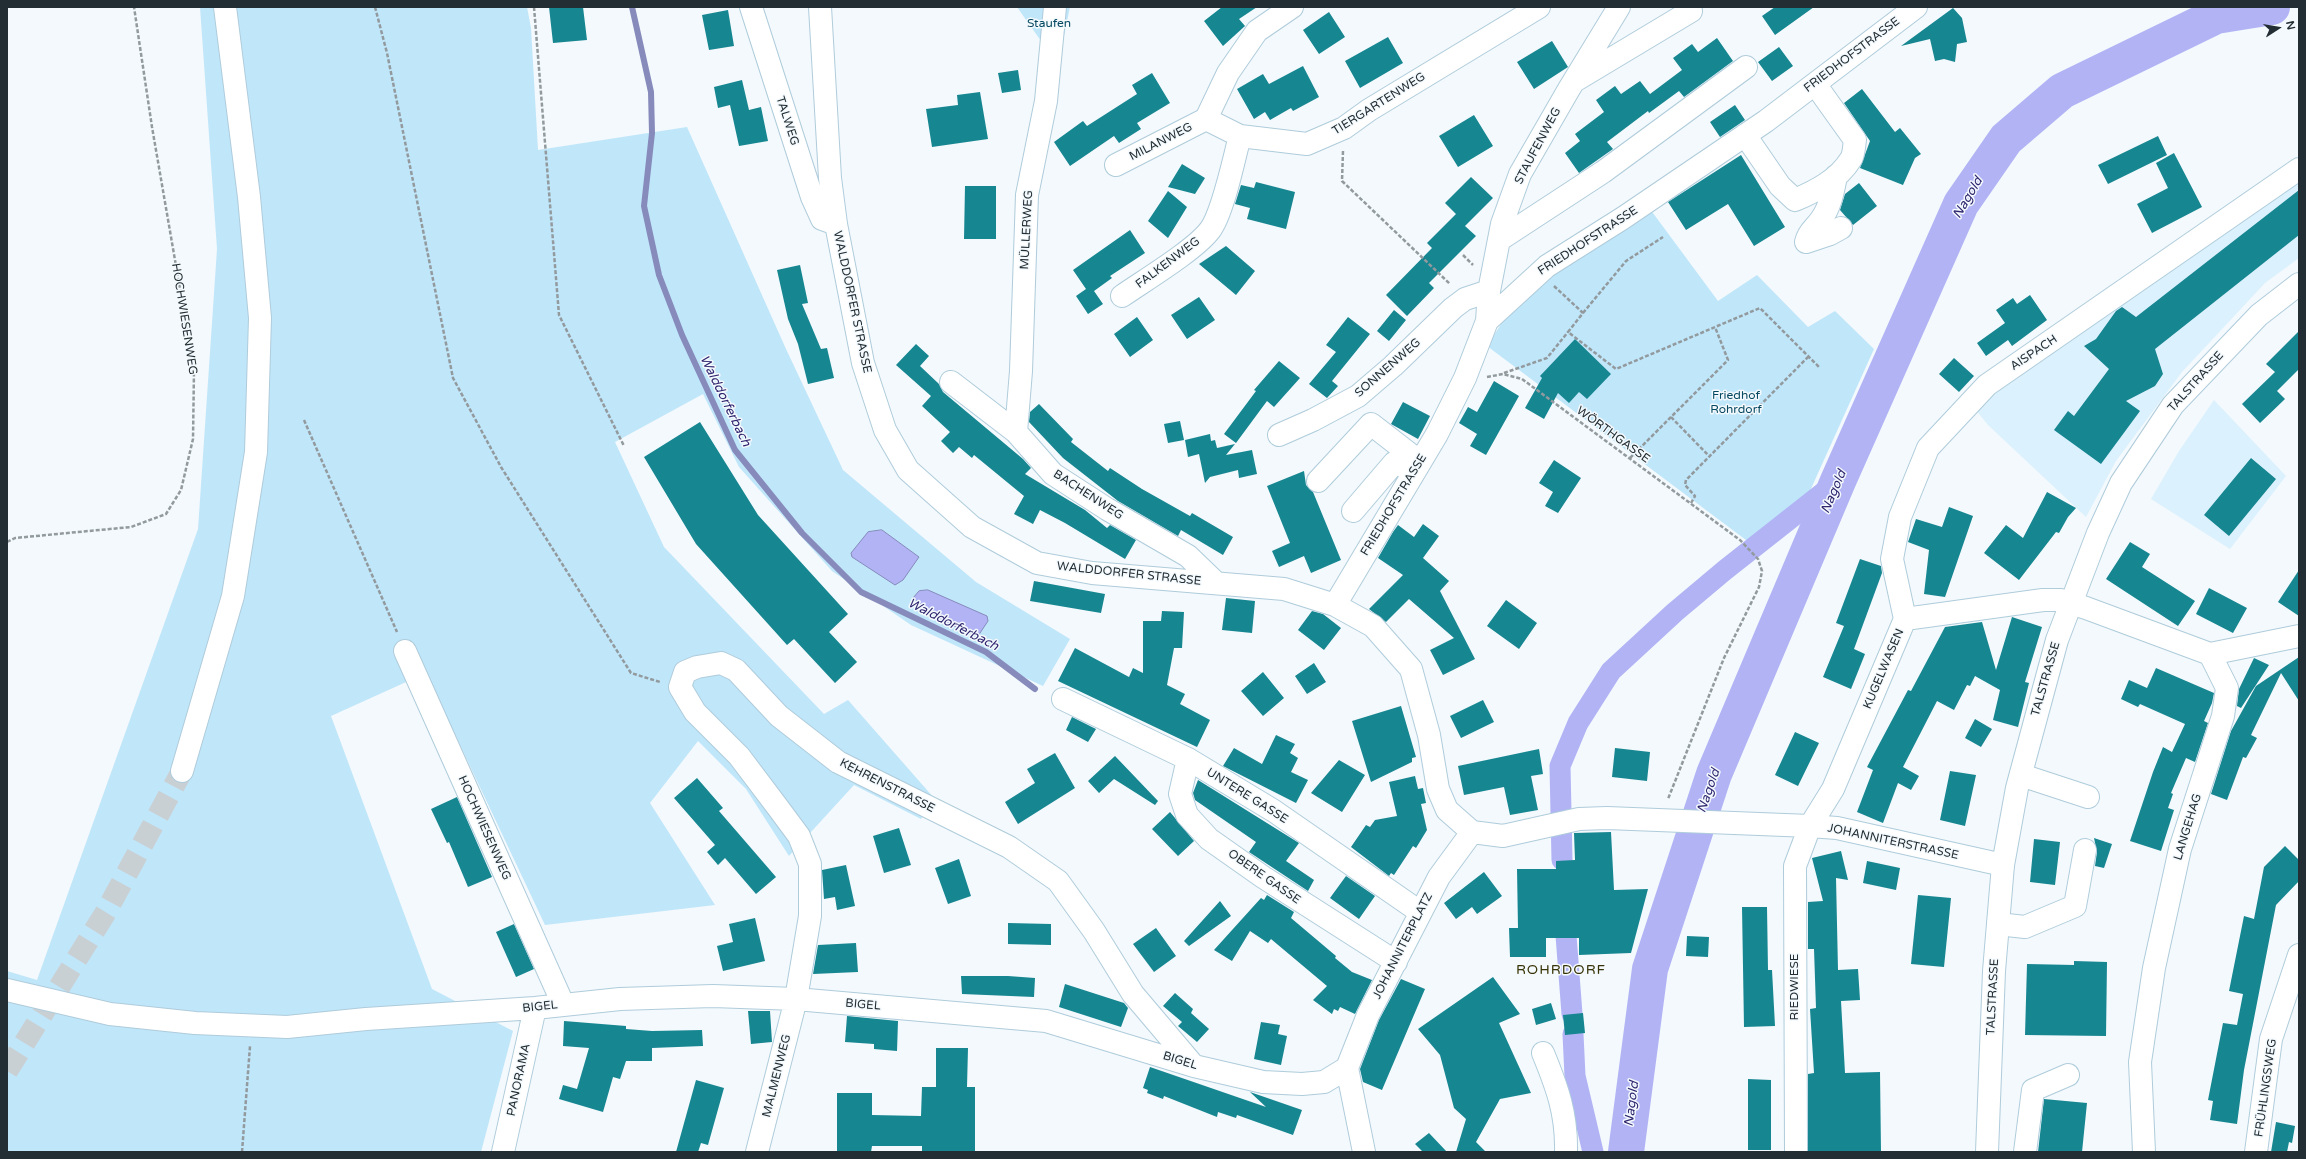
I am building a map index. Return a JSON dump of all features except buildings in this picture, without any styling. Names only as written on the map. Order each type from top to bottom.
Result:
[{"type":"street","points":[[182,771],[233,596],[256,452],[260,318],[249,197],[225,7]]},
{"type":"street","name":"TALWEG","points":[[751,7],[812,197],[822,219],[836,224]]},
{"type":"street","name":"WALDDORFER STRASSE","points":[[820,7],[830,178],[836,224],[863,363],[885,430],[908,470],[972,527],[1037,563],[1092,573],[1215,582],[1284,589],[1335,605],[1373,626],[1411,669],[1429,735],[1438,789],[1447,810],[1472,832]]},
{"type":"street","name":"MÜLLERWEG","points":[[1016,432],[1021,371],[1027,195],[1046,101],[1055,7]]},
{"type":"street","points":[[1206,119],[1228,73],[1257,31],[1292,7]]},
{"type":"street","name":"TIERGARTENWEG","points":[[1206,119],[1240,136],[1307,144],[1344,128],[1369,110],[1539,7]]},
{"type":"street","name":"STAUFENWEG","points":[[1487,321],[1489,291],[1502,224],[1520,174],[1573,82],[1619,7]]},
{"type":"street","name":"FRIEDHOFSTRASSE","points":[[1335,605],[1418,466],[1465,378],[1487,321],[1539,272],[1623,218],[1745,135],[1916,7]]},
{"type":"street","points":[[1573,82],[1691,11]]},
{"type":"street","points":[[1499,240],[1603,172],[1746,67]]},
{"type":"street","points":[[1745,135],[1780,186],[1795,200],[1819,190],[1836,176],[1851,158],[1855,140],[1815,84]]},
{"type":"street","name":"MILANWEG","points":[[1116,165],[1206,119]]},
{"type":"street","name":"FALKENWEG","points":[[1122,296],[1192,246],[1211,229],[1222,200],[1240,136]]},
{"type":"street","name":"AISPACH","points":[[1905,619],[1892,559],[1900,518],[1928,448],[1987,385],[2299,169]]},
{"type":"street","points":[[1836,176],[1833,195],[1821,221],[1809,233],[1806,242],[1830,234],[1841,228]]},
{"type":"street","name":"TALSTRASSE","points":[[1986,1152],[1990,1049],[2003,865],[2021,775],[2040,697],[2071,604],[2098,533],[2121,483],[2173,405],[2259,315],[2299,284]]},
{"type":"street","name":"SONNENWEG","points":[[1279,435],[1313,420],[1358,396],[1392,366],[1452,308],[1465,299],[1489,291]]},
{"type":"street","name":"BACHENWEG","points":[[951,382],[1016,432],[1053,474],[1107,509],[1188,556],[1215,582]]},
{"type":"street","points":[[1318,481],[1372,424],[1418,466]]},
{"type":"street","points":[[1353,511],[1394,463],[1418,466]]},
{"type":"street","name":"KUGELWASEN","points":[[1810,826],[1834,789],[1905,619],[2043,600],[2060,600],[2071,604]]},
{"type":"street","points":[[2071,604],[2210,654],[2299,636]]},
{"type":"street","name":"HOCHWIESENWEG","points":[[405,651],[563,1004]]},
{"type":"street","name":"LANGEHAG","points":[[2144,1152],[2140,1062],[2154,968],[2180,849],[2223,716],[2227,688],[2210,654]]},
{"type":"street","name":"KEHRENSTRASSE","points":[[680,688],[685,672],[696,667],[721,663],[736,670],[779,716],[838,762],[1009,846],[1058,881],[1094,931],[1133,994],[1194,1066]]},
{"type":"street","points":[[680,688],[695,712],[739,756],[799,836],[810,864],[810,916],[796,999]]},
{"type":"street","name":"UNTERE GASSE","points":[[1063,699],[1188,759],[1274,811],[1420,912]]},
{"type":"street","name":"OBERE GASSE","points":[[1188,759],[1180,794],[1187,815],[1209,839],[1263,878],[1396,962]]},
{"type":"street","points":[[2021,775],[2088,797]]},
{"type":"street","name":"JOHANNITERSTRASSE","points":[[1472,832],[1503,836],[1579,819],[1607,818],[1810,826],[1837,828],[2003,865]]},
{"type":"street","name":"RIEDWIESE","points":[[1796,1152],[1794,866],[1810,826]]},
{"type":"street","name":"JOHANNITERPLATZ","points":[[1347,1068],[1368,1015],[1420,912],[1439,877],[1472,832]]},
{"type":"street","points":[[1998,924],[2025,927],[2075,906],[2085,850]]},
{"type":"street","name":"FRÜHLINGSWEG","points":[[2256,1152],[2271,1039],[2299,955]]},
{"type":"street","name":"BIGEL","points":[[7,990],[110,1014],[195,1023],[287,1027],[366,1019],[535,1008],[620,999],[713,996],[796,999],[1046,1021],[1194,1066],[1263,1082],[1302,1084],[1324,1082],[1347,1068]]},
{"type":"street","name":"MALMENWEG","points":[[757,1152],[796,999]]},
{"type":"street","name":"PANORAMA","points":[[504,1152],[535,1008]]},
{"type":"street","points":[[1543,1053],[1559,1091],[1565,1120],[1566,1152]]},
{"type":"street","points":[[1347,1068],[1364,1152]]},
{"type":"street","points":[[2025,1152],[2034,1090],[2068,1075]]},
{"type":"path","name":"HOCHWIESENWEG","points":[[7,542],[15,538],[131,526],[166,514],[181,490],[194,439],[194,370],[153,134],[134,7]]},
{"type":"path","points":[[375,7],[387,53],[453,378],[501,467],[631,673],[680,688]]},
{"type":"path","points":[[534,7],[559,315],[624,446]]},
{"type":"path","points":[[1344,128],[1342,181],[1465,299]]},
{"type":"path","points":[[1502,374],[1547,358],[1626,261],[1663,237]]},
{"type":"path","points":[[1539,272],[1583,313]]},
{"type":"path","points":[[1568,332],[1616,369],[1760,308],[1818,367]]},
{"type":"path","points":[[1630,458],[1728,360],[1715,327]]},
{"type":"path","points":[[1691,503],[1695,496],[1685,485],[1686,480],[1808,357]]},
{"type":"path","name":"WÖRTHGASSE","points":[[1465,378],[1478,379],[1502,374],[1522,378],[1740,540],[1758,559],[1762,571],[1759,588],[1724,658],[1664,821]]},
{"type":"path","points":[[1671,418],[1709,456]]},
{"type":"path","points":[[304,420],[405,651]]},
{"type":"path","points":[[242,1152],[252,1025]]},
{"type":"shaded area","points":[[2299,181],[2299,258],[2265,283],[2182,372],[2116,461],[2086,517],[1988,425],[1975,409],[2032,366]]},
{"type":"shaded area","points":[[2214,400],[2286,476],[2230,549],[2151,499],[2179,451]]},
{"type":"green space","points":[[200,7],[527,7],[531,28],[538,150],[687,127],[786,349],[843,470],[976,582],[1070,639],[1043,686],[911,625],[832,571],[739,467],[703,394],[615,442],[664,547],[824,714],[848,700],[934,798],[921,819],[854,785],[789,856],[746,789],[698,741],[650,803],[715,905],[545,925],[426,673],[331,716],[432,989],[513,1031],[481,1152],[7,1152],[7,971],[37,980],[198,529],[217,249]]},
{"type":"green space","name":"Staufen","points":[[1017,7],[1070,7],[1058,65]]},
{"type":"green space","name":"Friedhof Rohrdorf","points":[[1650,209],[1718,301],[1757,275],[1808,327],[1835,311],[1874,349],[1805,502],[1750,543],[1487,346],[1517,299]]},
{"type":"water","points":[[882,530],[919,557],[903,580],[895,585],[852,557],[851,553],[868,532]]},
{"type":"water","points":[[928,590],[987,616],[988,621],[978,636],[946,623],[913,598],[919,591]]},
{"type":"waterway","name":"Walddorferbach","points":[[632,7],[651,92],[652,133],[644,206],[659,275],[682,335],[735,450],[802,533],[861,592],[986,652],[1035,689]]},
{"type":"waterway","name":"Nagold","points":[[1626,1152],[1650,969],[1714,774],[1838,481],[1961,204],[2006,139],[2062,91],[2216,16],[2272,7]]},
{"type":"waterway","points":[[1562,860],[1560,766],[1578,723],[1611,671],[1675,612],[1725,570],[1838,481]]},
{"type":"waterway","points":[[1564,909],[1572,1014]]},
{"type":"waterway","points":[[1573,1034],[1575,1076],[1593,1152]]},
{"type":"tunnel","points":[[7,1071],[106,912],[182,771]]},
{"type":"district","name":"ROHRDORF","points":[[1561,970]]}]
